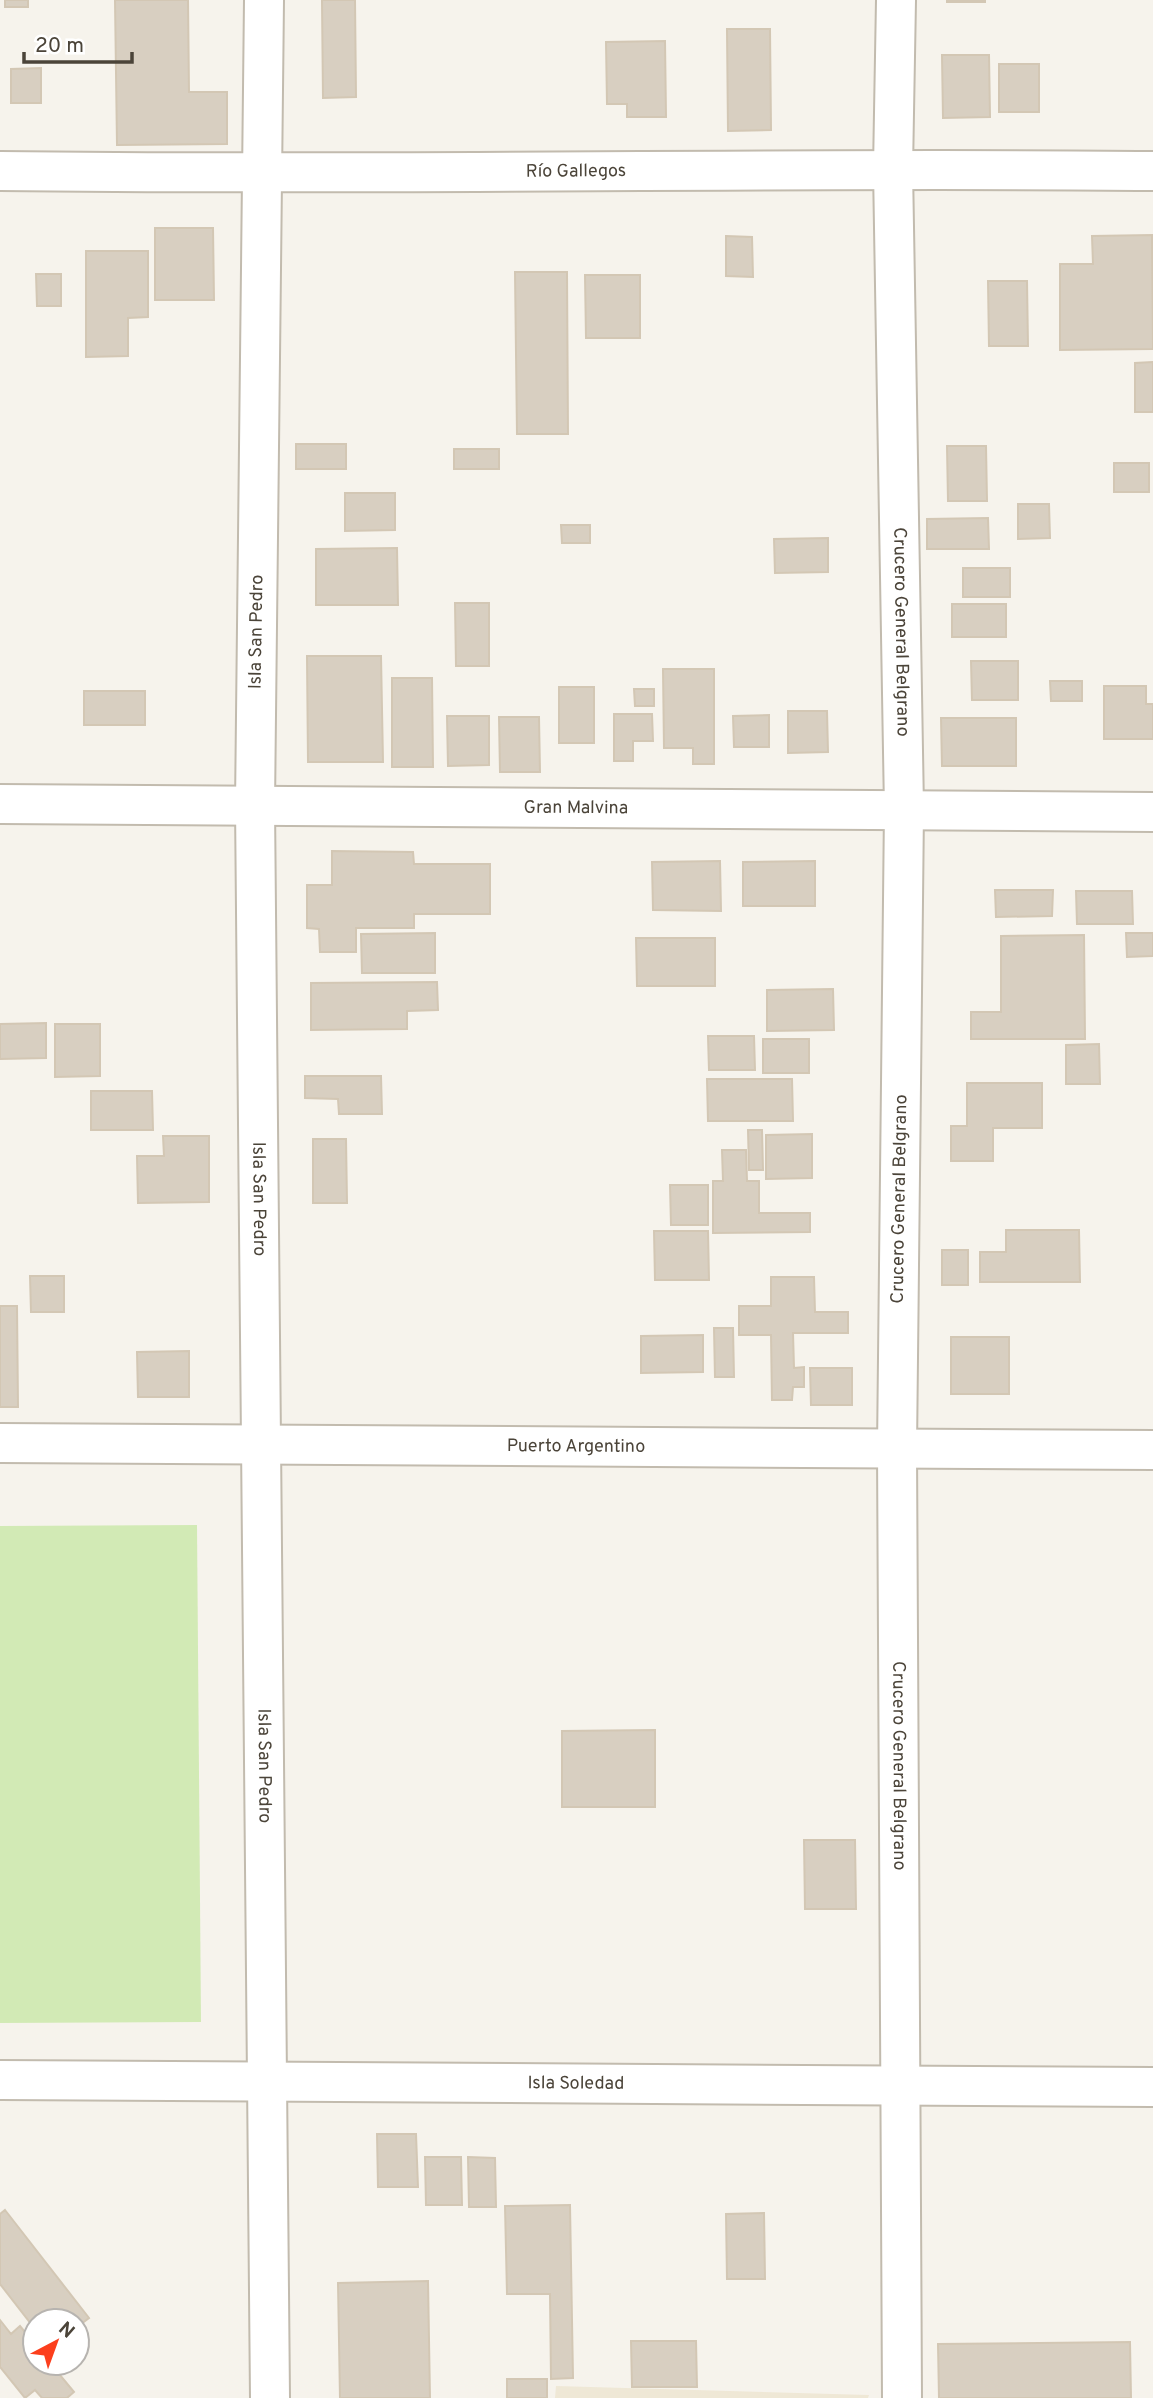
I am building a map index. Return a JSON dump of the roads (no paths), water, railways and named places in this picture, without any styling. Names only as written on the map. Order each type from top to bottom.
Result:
[{"type":"street","name":"Isla San Pedro","points":[[264,0],[255,805],[270,2398]]},
{"type":"street","name":"Crucero General Belgrano","points":[[896,0],[893,169],[904,809],[897,1449],[898,2085],[902,2398]]},
{"type":"street","name":"Río Gallegos","points":[[0,171],[262,175],[893,169],[1153,172]]},
{"type":"street","name":"Gran Malvina","points":[[0,804],[1153,812]]},
{"type":"street","name":"Puerto Argentino","points":[[0,1443],[1153,1450]]},
{"type":"street","name":"Isla Soledad","points":[[0,2080],[1153,2087]]}]
